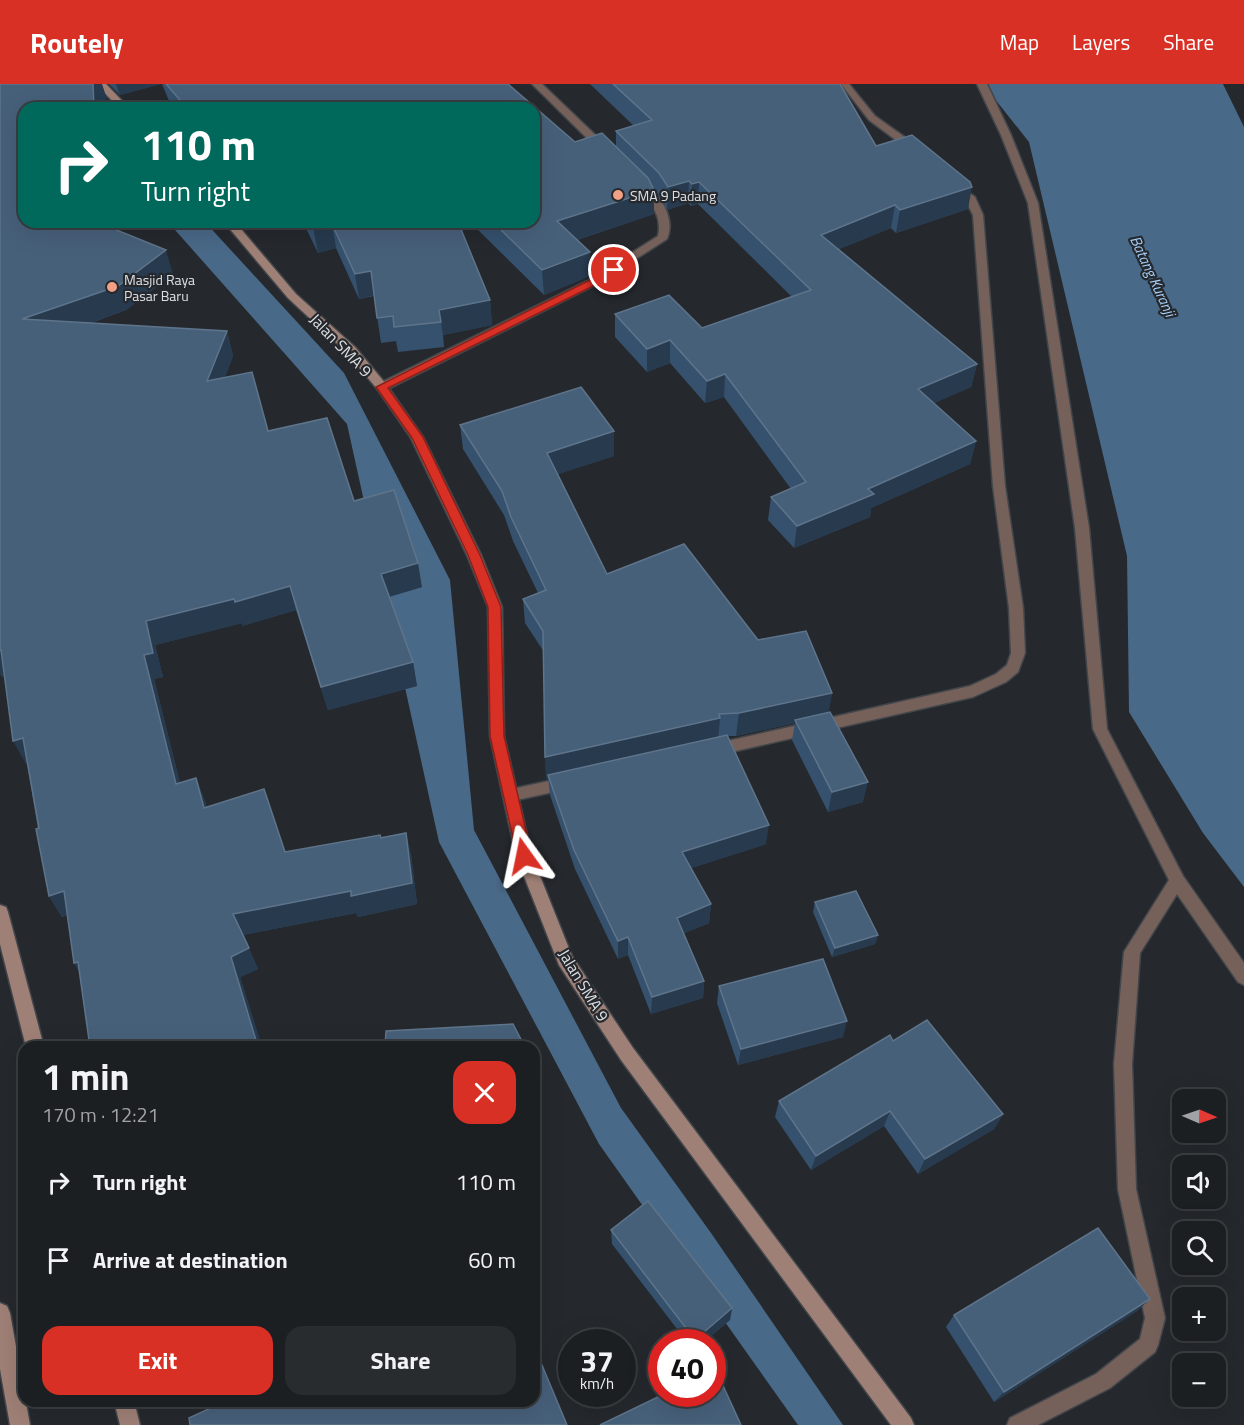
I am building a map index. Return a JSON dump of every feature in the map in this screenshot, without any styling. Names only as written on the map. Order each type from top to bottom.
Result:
[{"type":"street","points":[[101,84],[118,102]]},
{"type":"street","points":[[537,84],[611,157]]},
{"type":"street","points":[[982,84],[1006,135],[1033,203],[1082,528],[1101,729],[1177,881],[1244,977]]},
{"type":"street","points":[[845,85],[872,118],[913,147],[923,158]]},
{"type":"street","points":[[382,387],[593,282],[663,237],[665,216],[653,199],[628,173]]},
{"type":"street","points":[[701,753],[973,691],[1001,678],[1013,668],[1018,653],[1016,608],[999,486],[978,215],[971,199],[939,176]]},
{"type":"street","name":"Jalan SMA 9","points":[[234,228],[292,296],[351,350],[382,387],[422,447],[474,555],[495,607],[497,736],[524,856],[565,960],[627,1054],[904,1425]]},
{"type":"street","points":[[512,795],[578,780]]},
{"type":"street","points":[[1017,1425],[1103,1381],[1148,1345],[1155,1318],[1127,1189],[1123,1064],[1132,952],[1177,881]]},
{"type":"street","points":[[0,912],[33,1041]]},
{"type":"street","points":[[0,1313],[20,1425]]},
{"type":"street","points":[[126,1407],[130,1425]]},
{"type":"water","name":"Batang Kuranji","points":[[983,84],[1223,84],[1244,127],[1244,887],[1203,833],[1129,712],[1127,556],[1029,142]]},
{"type":"water","points":[[173,228],[211,228],[344,373],[450,580],[474,830],[621,1108],[711,1233],[843,1425],[798,1425],[599,1144],[439,842],[347,424]]},
{"type":"building","points":[[0,84],[93,84],[94,102],[18,102],[18,228],[114,228],[166,250],[118,286],[22,319],[227,331],[207,381],[252,372],[268,431],[327,418],[354,501],[394,490],[418,563],[381,574],[413,662],[321,687],[290,586],[235,602],[234,599],[146,621],[153,653],[144,655],[176,784],[196,778],[204,808],[264,789],[285,852],[380,835],[381,838],[406,833],[412,883],[351,896],[351,891],[233,914],[249,948],[231,957],[256,1041],[89,1041],[78,962],[74,963],[64,891],[49,896],[36,829],[39,828],[23,738],[13,741],[0,650]]},
{"type":"building","points":[[166,84],[508,84],[529,102],[182,102]]},
{"type":"building","points":[[613,84],[840,84],[876,146],[912,135],[970,182],[972,187],[900,210],[895,205],[821,235],[977,364],[918,389],[976,441],[868,489],[874,494],[797,526],[771,497],[806,482],[725,374],[707,381],[670,340],[647,349],[615,314],[669,295],[702,328],[811,290],[699,182],[692,184],[689,181],[668,187],[659,173],[616,131],[652,120]]},
{"type":"building","points":[[540,112],[575,142],[602,133],[648,178],[654,190],[557,221],[590,252],[542,270],[499,228],[540,228]]},
{"type":"building","points":[[334,228],[460,228],[490,300],[439,310],[441,322],[394,327],[393,316],[377,318],[371,271],[355,274]]},
{"type":"building","points":[[581,387],[614,431],[547,453],[607,574],[684,544],[758,640],[806,631],[832,693],[739,713],[719,714],[720,718],[545,757],[543,631],[523,599],[546,590],[511,517],[502,491],[460,425]]},
{"type":"building","points":[[830,712],[868,782],[832,792],[795,720]]},
{"type":"building","points":[[727,735],[769,825],[682,852],[711,904],[677,918],[704,981],[652,997],[628,937],[618,941],[574,850],[548,775]]},
{"type":"building","points":[[856,891],[878,935],[835,948],[815,902]]},
{"type":"building","points":[[823,959],[847,1021],[741,1049],[719,986]]},
{"type":"building","points":[[927,1020],[1003,1114],[925,1159],[890,1111],[816,1156],[779,1101],[890,1035],[893,1041]]},
{"type":"building","points":[[513,1024],[522,1041],[385,1041],[386,1031]]},
{"type":"building","points":[[648,1201],[732,1308],[708,1329],[687,1329],[611,1230]]},
{"type":"building","points":[[1098,1228],[1150,1299],[1004,1392],[954,1315]]},
{"type":"building","points":[[540,1360],[567,1425],[190,1425],[189,1418],[213,1407],[540,1407]]},
{"type":"building","points":[[726,1392],[741,1425],[600,1425],[648,1402],[648,1407],[726,1407]]},
{"type":"place","name":"SMA 9 Padang","points":[[618,195]]},
{"type":"place","name":"Masjid Raya Pasar Baru","points":[[112,287]]},
{"type":"route","points":[[524,856],[497,736],[495,607],[449,500],[417,437],[382,387],[614,270]]}]
